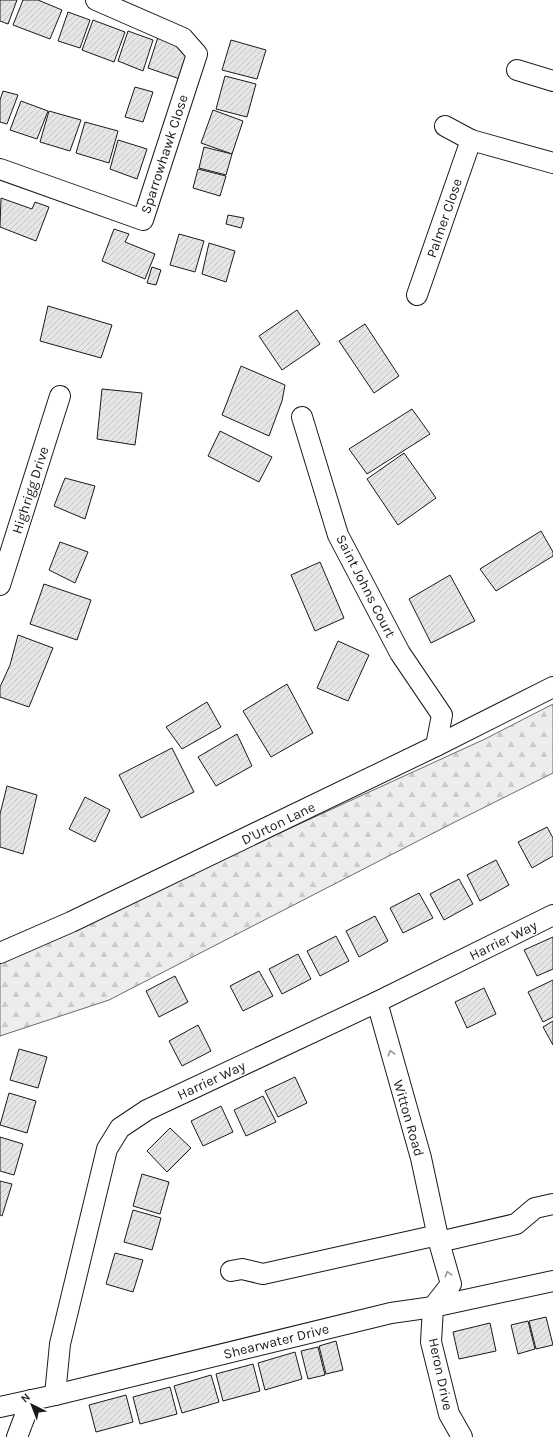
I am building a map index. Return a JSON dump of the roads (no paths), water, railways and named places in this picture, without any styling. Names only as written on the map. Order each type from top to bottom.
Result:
[{"type":"street","name":"Sparrowhawk Close","points":[[0,169],[143,220],[197,54],[183,38],[96,0]]},
{"type":"street","points":[[517,70],[553,81]]},
{"type":"street","points":[[445,126],[471,140],[553,163]]},
{"type":"street","name":"Palmer Close","points":[[417,295],[471,140]]},
{"type":"street","name":"Highrigg Drive","points":[[0,585],[60,396]]},
{"type":"street","name":"Saint Johns Court","points":[[302,417],[338,534],[400,653],[442,715],[436,746]]},
{"type":"street","name":"D'Urton Lane","points":[[0,953],[71,922],[436,746],[553,687]]},
{"type":"street","name":"Harrier Way","points":[[55,1395],[60,1344],[107,1149],[120,1128],[147,1110],[377,1002],[553,915]]},
{"type":"street","name":"Witton Road","points":[[377,1002],[421,1158],[451,1284],[433,1307]]},
{"type":"street","points":[[231,1271],[242,1269],[263,1274],[516,1224],[535,1208],[553,1204]]},
{"type":"street","name":"Shearwater Drive","points":[[0,1407],[391,1313],[433,1307],[553,1281]]},
{"type":"street","name":"Heron Drive","points":[[433,1307],[431,1342],[449,1414],[462,1437]]},
{"type":"street","points":[[17,1437],[31,1400]]}]
